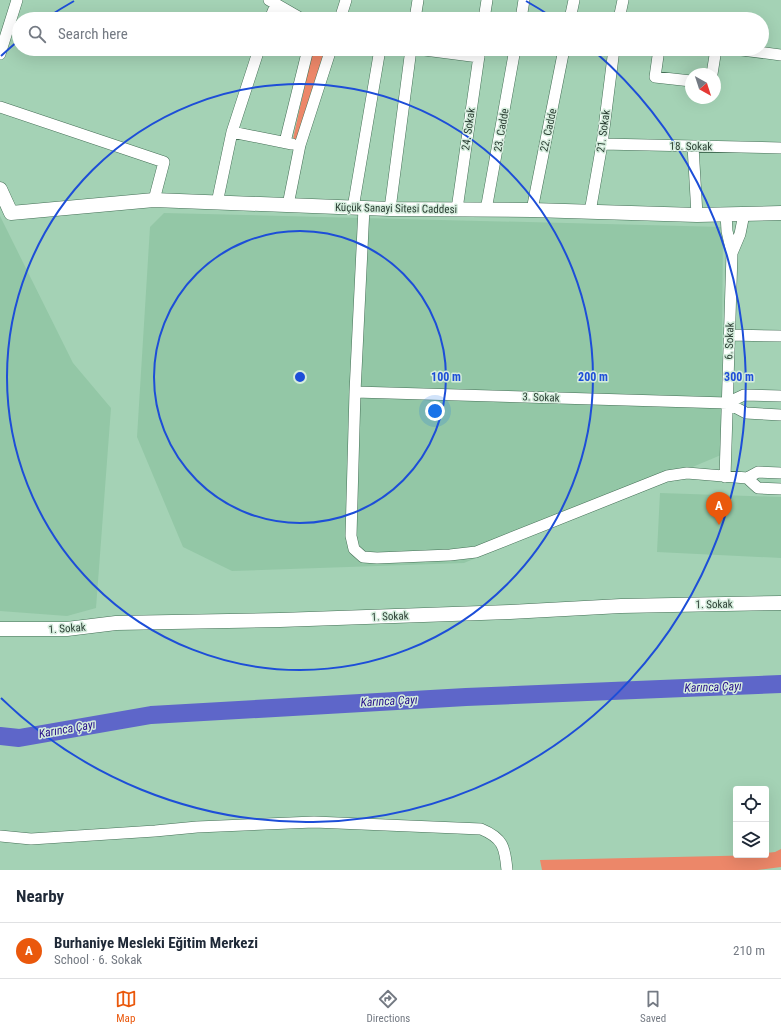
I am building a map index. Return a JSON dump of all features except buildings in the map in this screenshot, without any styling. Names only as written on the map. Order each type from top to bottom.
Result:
[{"type":"street","points":[[13,12],[17,0]]},
{"type":"street","points":[[342,12],[346,0]]},
{"type":"street","points":[[417,12],[418,0]]},
{"type":"street","points":[[485,12],[487,0]]},
{"type":"street","points":[[522,12],[524,0]]},
{"type":"street","points":[[571,12],[574,0]]},
{"type":"street","points":[[620,12],[623,0]]},
{"type":"street","points":[[271,12],[272,1],[290,12]]},
{"type":"street","points":[[0,54],[12,16]]},
{"type":"street","points":[[769,53],[781,55]]},
{"type":"street","points":[[217,203],[232,132],[256,56]]},
{"type":"street","points":[[285,142],[306,56]]},
{"type":"street","points":[[288,205],[300,145],[329,56]]},
{"type":"street","points":[[379,56],[358,208],[351,536],[354,549],[363,557],[377,558],[476,552],[667,476],[687,473],[747,478],[758,472],[781,473]]},
{"type":"street","points":[[390,209],[410,56]]},
{"type":"street","name":"24. Sokak","points":[[457,209],[479,56]]},
{"type":"street","name":"23. Cadde","points":[[486,210],[514,56]]},
{"type":"street","name":"22. Cadde","points":[[532,210],[563,56]]},
{"type":"street","name":"21. Sokak","points":[[590,212],[602,144],[613,56]]},
{"type":"street","points":[[658,56],[655,77],[685,80]]},
{"type":"street","points":[[713,68],[715,56]]},
{"type":"street","points":[[0,107],[164,162],[154,200]]},
{"type":"street","points":[[232,132],[300,145]]},
{"type":"street","name":"18. Sokak","points":[[602,144],[781,148]]},
{"type":"street","points":[[693,146],[697,215]]},
{"type":"street","name":"Küçük Sanayi Sitesi Caddesi","points":[[0,189],[11,213],[154,200],[390,209],[532,210],[697,215],[781,213]]},
{"type":"street","points":[[726,214],[732,253]]},
{"type":"street","points":[[732,253],[740,234],[744,214]]},
{"type":"street","name":"6. Sokak","points":[[725,477],[732,253]]},
{"type":"street","points":[[730,335],[781,336]]},
{"type":"street","name":"3. Sokak","points":[[355,392],[727,403],[746,413],[781,415]]},
{"type":"street","name":"3. Sokak","points":[[727,403],[744,395],[781,396]]},
{"type":"street","points":[[747,478],[758,488],[781,489]]},
{"type":"street","name":"1. Sokak","points":[[0,629],[67,629],[116,623],[310,619],[510,612],[621,606],[781,603]]},
{"type":"street","points":[[0,836],[31,839],[155,831],[197,826],[314,822],[481,829],[493,834],[500,842],[506,852],[507,870]]},
{"type":"shaded area","points":[[311,56],[324,56],[296,140],[293,139]]},
{"type":"shaded area","points":[[164,213],[723,227],[721,455],[464,563],[232,571],[183,547],[137,437],[150,227]]},
{"type":"shaded area","points":[[0,216],[73,363],[111,408],[96,608],[67,616],[0,611]]},
{"type":"shaded area","points":[[660,493],[781,497],[781,558],[657,552]]},
{"type":"shaded area","points":[[781,849],[781,867],[757,870],[542,870],[540,860],[733,856],[733,858],[769,858],[769,853]]},
{"type":"waterway","name":"Karınca Çayı","points":[[0,736],[19,738],[151,715],[466,697],[781,684]]},
{"type":"place","name":"Burhaniye Mesleki Eğitim Merkezi","points":[[719,525]]}]
